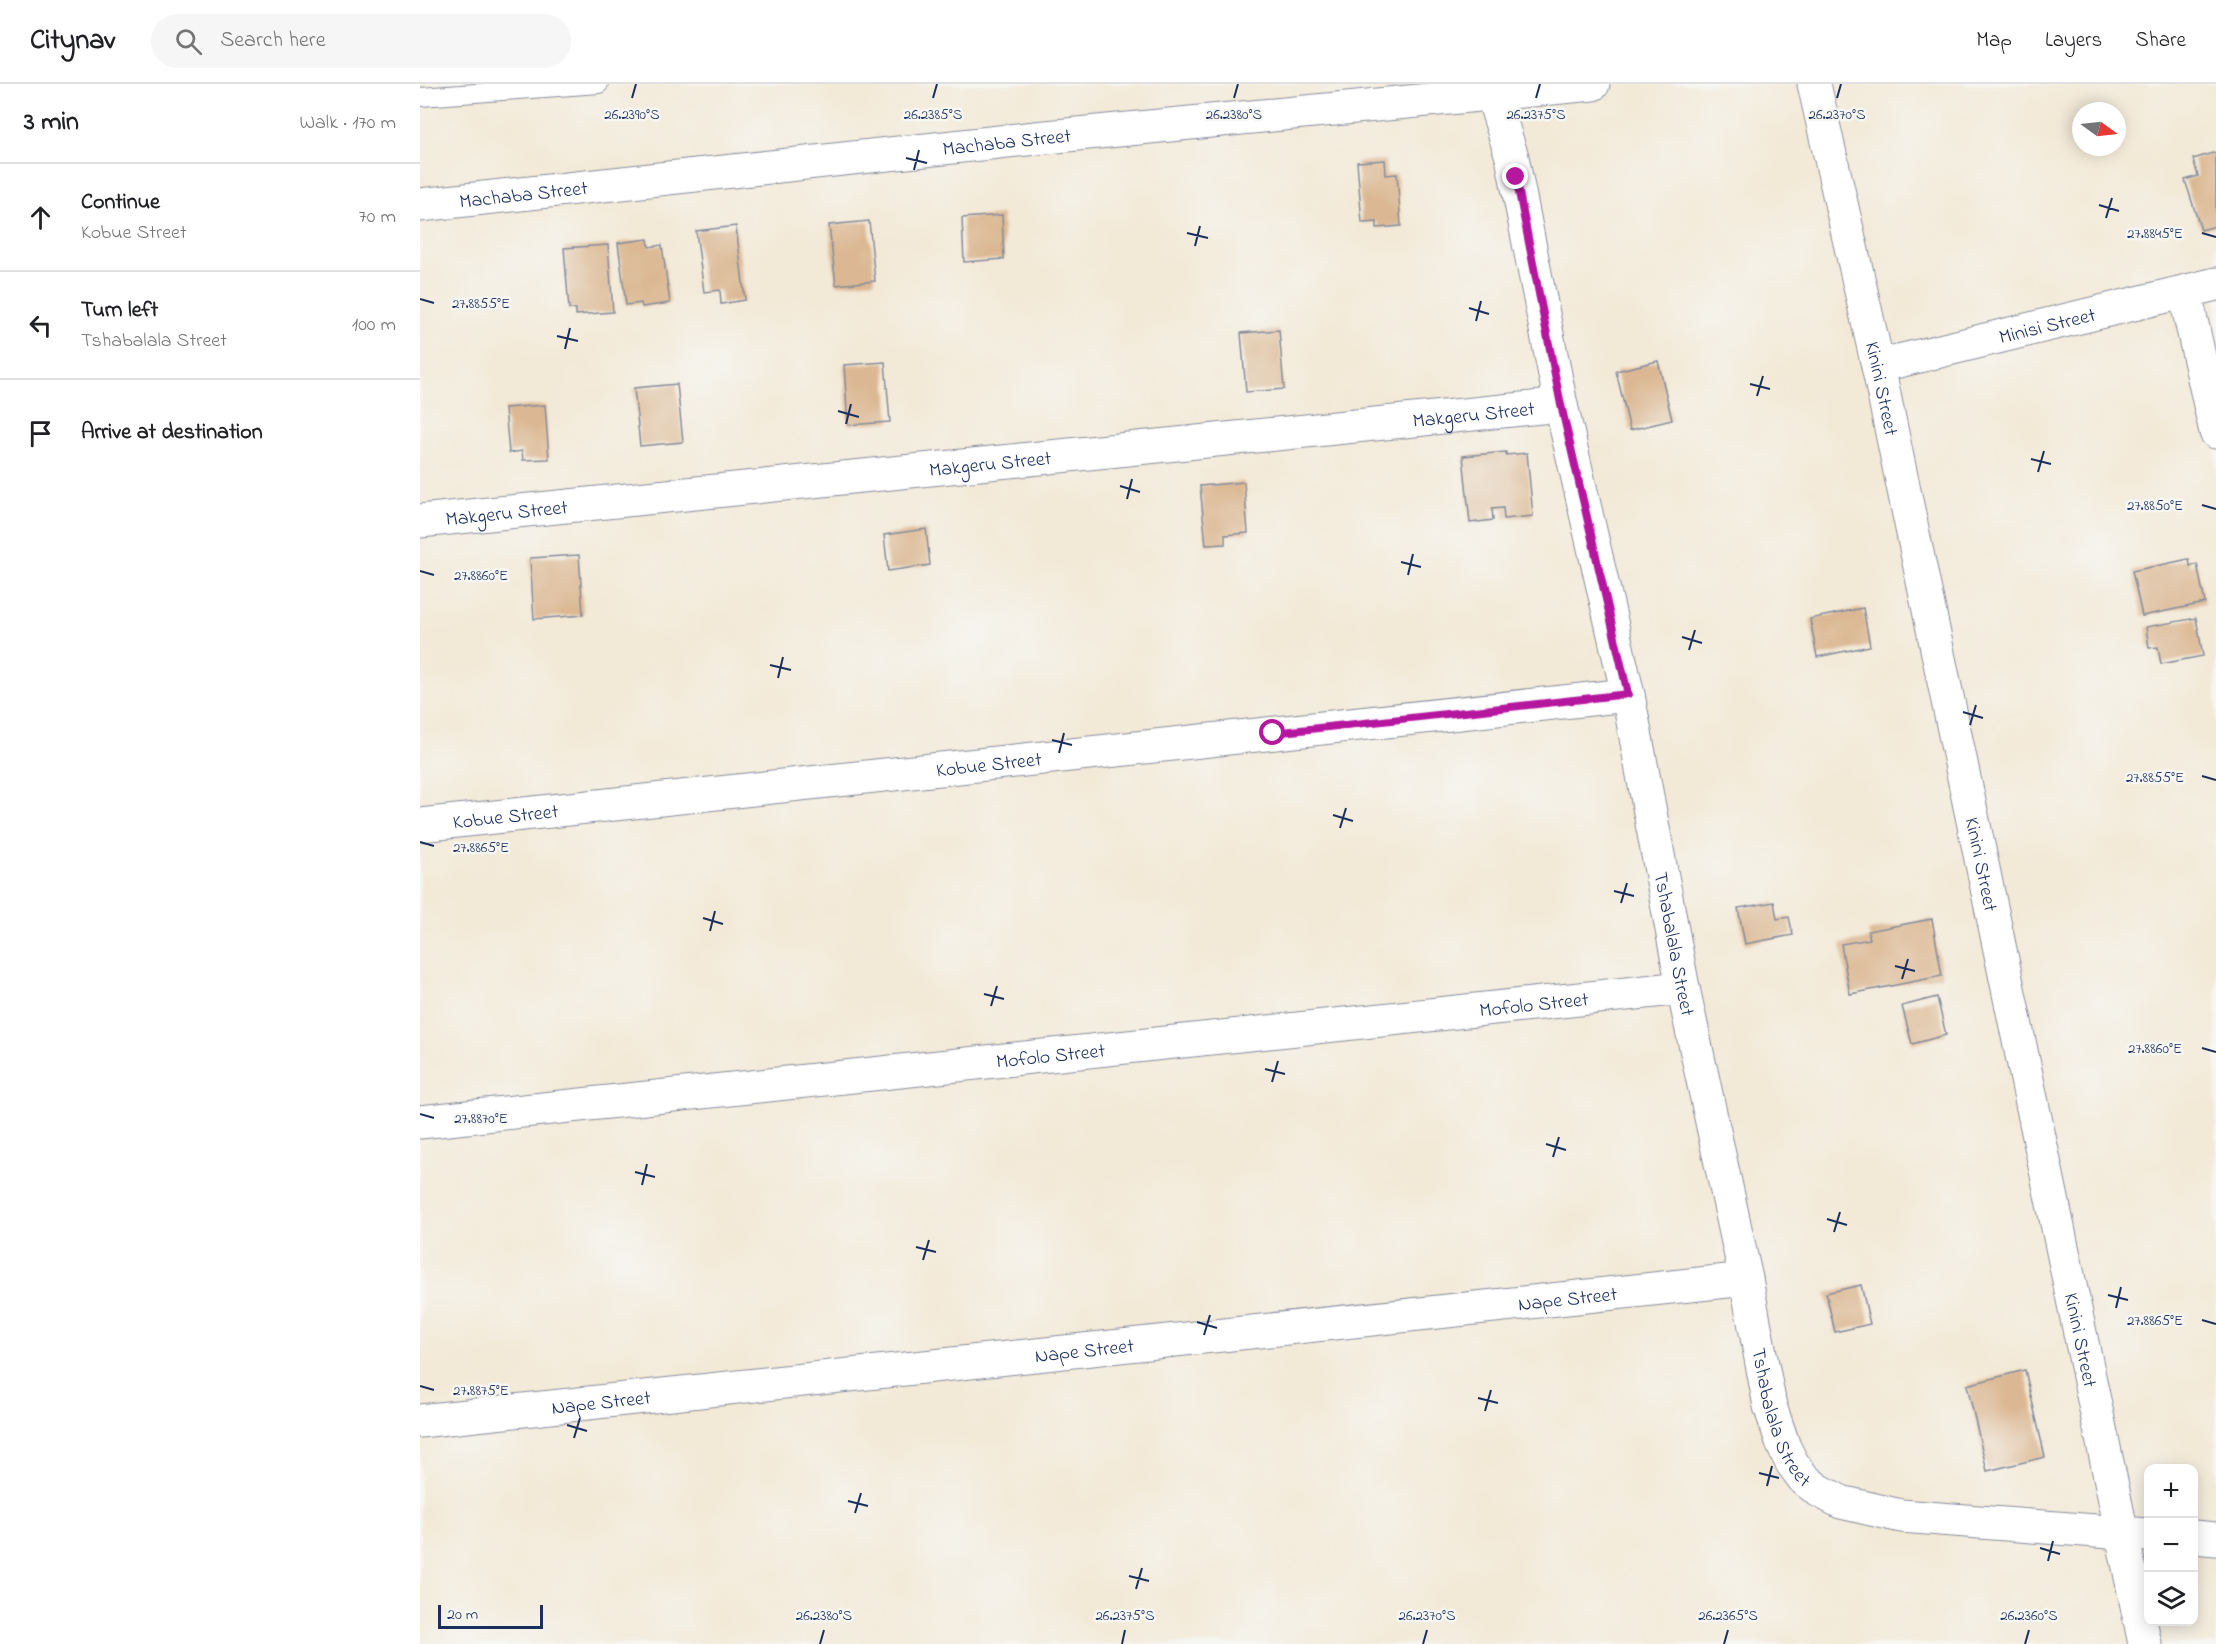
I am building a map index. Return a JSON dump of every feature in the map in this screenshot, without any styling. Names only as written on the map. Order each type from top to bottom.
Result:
[{"type":"street","name":"Machaba Street","points":[[420,205],[1490,89],[1593,84]]},
{"type":"street","name":"Kinini Street","points":[[1814,84],[2135,1534],[2145,1644]]},
{"type":"street","name":"Tshabalala Street","points":[[1490,89],[1512,157],[1561,405],[1628,694],[1683,988],[1746,1280],[1770,1406],[1792,1463],[1804,1479],[1818,1490],[1841,1502],[1900,1516],[2135,1534]]},
{"type":"street","name":"Minisi Street","points":[[1878,366],[2216,284]]},
{"type":"street","points":[[2185,293],[2216,432]]},
{"type":"street","name":"Makgeru Street","points":[[420,521],[1561,405]]},
{"type":"street","name":"Kobue Street","points":[[420,825],[1628,694]]},
{"type":"street","name":"Mofolo Street","points":[[420,1122],[1683,988]]},
{"type":"street","name":"Nape Street","points":[[420,1421],[1746,1280]]},
{"type":"street","points":[[2198,1537],[2216,1539]]},
{"type":"lane","points":[[420,97],[598,84]]},
{"type":"building","points":[[2216,152],[2216,226],[2201,230],[2185,180],[2198,176],[2193,159]]},
{"type":"building","points":[[1385,160],[1386,175],[1397,174],[1401,226],[1377,228],[1377,222],[1362,223],[1357,162]]},
{"type":"building","points":[[1002,215],[1004,259],[964,262],[962,218]]},
{"type":"building","points":[[869,221],[875,281],[836,285],[829,225]]},
{"type":"building","points":[[736,226],[745,300],[721,304],[720,290],[704,292],[696,231]]},
{"type":"building","points":[[648,239],[649,247],[662,245],[670,303],[642,307],[641,303],[626,305],[618,243]]},
{"type":"building","points":[[608,245],[613,312],[576,315],[576,309],[569,309],[564,248]]},
{"type":"building","points":[[1279,330],[1284,389],[1246,392],[1241,333]]},
{"type":"building","points":[[1658,361],[1672,420],[1630,430],[1616,371]]},
{"type":"building","points":[[885,362],[890,422],[848,425],[844,365]]},
{"type":"building","points":[[677,384],[683,442],[640,446],[634,388]]},
{"type":"building","points":[[545,405],[549,459],[523,460],[522,451],[509,453],[505,408]]},
{"type":"building","points":[[1506,452],[1506,455],[1527,453],[1533,516],[1504,519],[1503,508],[1492,509],[1493,520],[1470,523],[1463,456]]},
{"type":"building","points":[[1244,482],[1248,533],[1225,535],[1225,544],[1206,545],[1200,486]]},
{"type":"building","points":[[926,529],[930,565],[888,571],[884,535]]},
{"type":"building","points":[[579,555],[583,615],[534,619],[530,558]]},
{"type":"building","points":[[2189,559],[2190,566],[2197,564],[2205,603],[2142,616],[2132,571]]},
{"type":"building","points":[[1863,608],[1870,646],[1817,657],[1810,619]]},
{"type":"building","points":[[2196,618],[2203,656],[2161,664],[2158,647],[2149,648],[2146,627]]},
{"type":"building","points":[[1774,902],[1777,919],[1789,917],[1793,935],[1745,944],[1738,908]]},
{"type":"building","points":[[1932,919],[1942,976],[1850,994],[1841,944],[1870,939],[1868,931]]},
{"type":"building","points":[[1937,997],[1946,1035],[1912,1044],[1902,1006]]},
{"type":"building","points":[[1861,1285],[1870,1324],[1835,1332],[1826,1293]]},
{"type":"building","points":[[2025,1370],[2045,1457],[1987,1471],[1967,1385]]},
{"type":"route","points":[[1273,733],[1628,694],[1561,405],[1516,177]]}]
